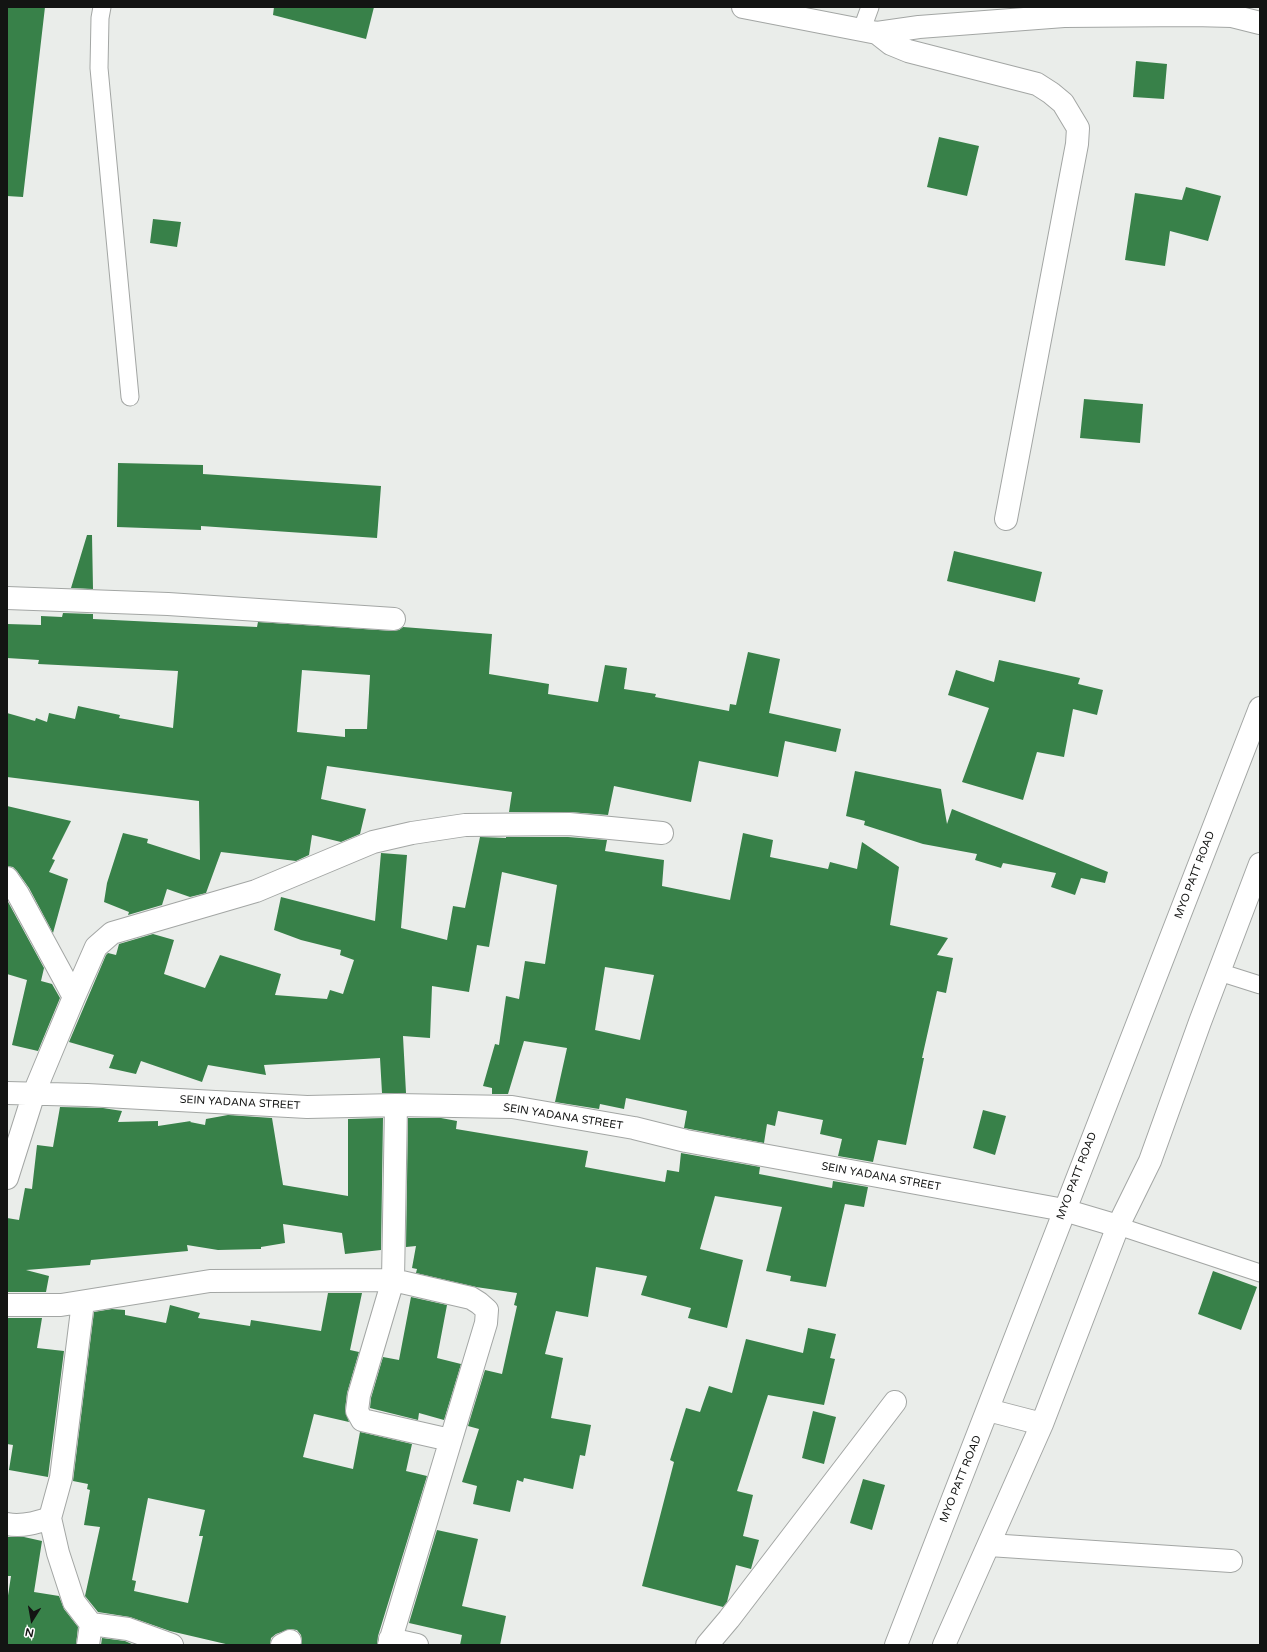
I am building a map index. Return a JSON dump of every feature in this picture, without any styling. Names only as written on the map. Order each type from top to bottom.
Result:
[{"type":"street","points":[[743,7],[869,31],[1064,16],[1232,16],[1260,23]]},
{"type":"street","points":[[869,31],[891,44],[908,51],[1037,84],[1052,93],[1063,103],[1078,128],[1077,144],[1006,518]]},
{"type":"street","points":[[7,598],[168,604],[394,619]]},
{"type":"street","name":"MYO PATT ROAD","points":[[896,1645],[1260,708]]},
{"type":"street","points":[[7,1178],[34,1093],[74,997],[96,947],[112,934],[256,891],[373,842],[412,833],[465,825],[569,824],[662,834]]},
{"type":"street","points":[[944,1645],[1042,1424],[1118,1226],[1150,1161],[1260,864]]},
{"type":"street","points":[[7,878],[18,894],[74,997]]},
{"type":"street","name":"SEIN YADANA STREET","points":[[7,1093],[34,1093],[307,1107],[396,1105],[512,1107],[634,1128],[686,1141],[1064,1210],[1118,1226]]},
{"type":"street","points":[[396,1105],[393,1280],[359,1395],[357,1411],[362,1420],[450,1440]]},
{"type":"street","points":[[7,1305],[61,1305],[210,1281],[393,1280],[471,1298],[479,1303],[487,1310],[486,1323],[389,1642],[417,1645]]},
{"type":"street","points":[[83,1302],[61,1478],[50,1518],[58,1553],[74,1602],[89,1635],[128,1629],[172,1645]]},
{"type":"street","points":[[707,1645],[729,1619],[895,1402]]},
{"type":"street","points":[[988,1410],[1042,1424]]},
{"type":"street","points":[[7,1524],[15,1526],[36,1523],[50,1518]]},
{"type":"street","points":[[989,1545],[1231,1561]]},
{"type":"lane","points":[[102,7],[100,18],[99,68],[130,398]]},
{"type":"lane","points":[[869,31],[870,7]]},
{"type":"lane","points":[[1219,972],[1260,985]]},
{"type":"lane","points":[[1118,1226],[1260,1273]]},
{"type":"building","points":[[7,7],[45,7],[23,197],[7,196]]},
{"type":"building","points":[[274,7],[374,7],[366,39],[273,15]]},
{"type":"building","points":[[1136,61],[1167,64],[1164,99],[1133,97]]},
{"type":"building","points":[[939,137],[979,146],[967,196],[927,187]]},
{"type":"building","points":[[1186,187],[1221,196],[1208,241],[1170,231],[1165,266],[1125,260],[1135,193],[1182,200]]},
{"type":"building","points":[[153,219],[181,222],[177,247],[150,243]]},
{"type":"building","points":[[1084,399],[1143,404],[1140,443],[1080,438]]},
{"type":"building","points":[[118,463],[203,465],[203,474],[381,486],[377,538],[201,526],[201,530],[117,527]]},
{"type":"building","points":[[87,535],[92,535],[93,589],[71,588]]},
{"type":"building","points":[[954,551],[1042,572],[1035,602],[947,581]]},
{"type":"building","points":[[63,613],[93,614],[93,619],[257,627],[258,622],[393,631],[399,630],[403,627],[492,634],[489,674],[549,684],[548,694],[598,702],[605,665],[627,668],[624,689],[656,694],[655,697],[729,711],[730,704],[736,705],[748,652],[780,659],[769,713],[841,729],[836,752],[785,741],[778,777],[699,761],[691,802],[614,786],[608,815],[569,812],[509,812],[512,792],[327,766],[321,799],[366,809],[360,834],[341,842],[312,835],[309,855],[296,861],[221,852],[206,893],[190,897],[167,889],[162,905],[128,915],[129,912],[104,902],[107,883],[123,833],[148,839],[147,843],[200,860],[199,801],[7,777],[7,713],[35,721],[36,718],[47,722],[49,713],[75,719],[78,706],[120,715],[119,718],[173,728],[178,671],[38,664],[39,660],[7,658],[7,624],[41,625],[41,616],[62,617]],"holes":[[[302,670],[370,675],[367,729],[345,729],[345,737],[297,732]]]},
{"type":"building","points":[[999,660],[1080,678],[1078,684],[1103,690],[1097,715],[1073,709],[1064,757],[1037,752],[1023,800],[962,782],[989,708],[948,695],[956,670],[994,682]]},
{"type":"building","points":[[855,771],[941,789],[947,824],[952,809],[1108,872],[1105,883],[1081,878],[1075,895],[1051,887],[1056,873],[1003,863],[1001,868],[975,860],[977,854],[923,844],[864,825],[865,821],[846,816]]},
{"type":"building","points":[[7,806],[71,821],[52,859],[55,860],[49,872],[68,879],[53,933],[29,888],[13,867],[7,866]]},
{"type":"building","points":[[743,833],[773,840],[770,857],[828,869],[830,862],[857,869],[862,842],[899,867],[890,925],[948,938],[937,955],[953,958],[946,993],[937,991],[922,1058],[924,1058],[906,1145],[878,1140],[873,1162],[838,1156],[842,1139],[820,1134],[823,1120],[778,1111],[775,1126],[767,1124],[764,1143],[684,1128],[687,1111],[626,1098],[624,1109],[600,1104],[599,1109],[555,1102],[567,1048],[524,1041],[508,1094],[492,1094],[492,1088],[483,1086],[495,1044],[499,1045],[506,996],[519,999],[525,961],[545,964],[557,885],[502,872],[489,947],[477,945],[469,992],[432,986],[430,1038],[403,1036],[406,1093],[382,1093],[380,1058],[264,1065],[266,1075],[208,1065],[202,1082],[141,1061],[136,1074],[109,1068],[114,1055],[69,1042],[106,955],[108,953],[116,955],[119,944],[153,934],[174,940],[164,974],[205,988],[220,955],[281,974],[275,995],[327,999],[330,990],[343,994],[354,960],[340,955],[341,950],[301,940],[274,930],[281,897],[375,921],[381,853],[407,855],[401,928],[447,940],[453,906],[465,908],[480,837],[568,837],[607,840],[605,851],[664,860],[662,886],[730,900]],"holes":[[[605,967],[654,975],[640,1040],[595,1030]]]},
{"type":"building","points":[[7,900],[44,968],[41,981],[52,984],[60,998],[38,1051],[12,1045],[27,980],[7,974]]},
{"type":"building","points":[[60,1107],[103,1108],[122,1111],[118,1122],[158,1121],[158,1126],[191,1121],[190,1122],[205,1125],[206,1119],[228,1115],[272,1118],[283,1185],[348,1196],[348,1119],[383,1118],[381,1250],[345,1254],[342,1233],[283,1224],[285,1243],[261,1247],[261,1249],[218,1250],[187,1245],[188,1251],[91,1260],[90,1265],[26,1270],[49,1276],[46,1292],[7,1292],[7,1218],[19,1220],[25,1188],[32,1189],[37,1145],[53,1147]]},
{"type":"building","points":[[983,1110],[1006,1116],[995,1155],[973,1148]]},
{"type":"building","points":[[408,1118],[441,1118],[457,1121],[456,1129],[588,1151],[585,1167],[665,1182],[667,1170],[679,1172],[681,1153],[760,1167],[759,1174],[832,1188],[833,1181],[868,1187],[864,1207],[845,1204],[826,1287],[790,1281],[791,1276],[766,1271],[782,1207],[715,1196],[700,1249],[743,1260],[727,1328],[688,1318],[691,1308],[641,1295],[647,1276],[596,1267],[588,1317],[556,1311],[545,1354],[563,1358],[551,1418],[591,1425],[585,1456],[580,1455],[573,1489],[524,1478],[523,1482],[517,1480],[510,1512],[473,1504],[477,1486],[462,1482],[479,1429],[468,1426],[485,1370],[502,1374],[517,1306],[514,1305],[517,1293],[476,1287],[416,1273],[417,1269],[412,1268],[416,1246],[406,1247]]},
{"type":"building","points":[[1213,1271],[1257,1287],[1241,1330],[1198,1314]]},
{"type":"building","points":[[328,1293],[362,1293],[350,1350],[359,1352],[347,1393],[345,1410],[349,1422],[314,1414],[303,1457],[353,1469],[360,1432],[412,1444],[406,1471],[427,1476],[378,1636],[377,1645],[301,1645],[301,1635],[297,1630],[290,1629],[276,1634],[271,1638],[270,1645],[230,1645],[170,1631],[130,1617],[98,1612],[85,1596],[100,1527],[84,1525],[90,1490],[87,1489],[88,1484],[73,1481],[94,1312],[112,1309],[125,1310],[125,1315],[166,1323],[170,1305],[200,1313],[198,1318],[250,1326],[251,1320],[321,1331]],"holes":[[[148,1498],[205,1510],[199,1536],[203,1536],[188,1603],[134,1591],[136,1581],[132,1580]]]},
{"type":"building","points":[[411,1297],[447,1305],[437,1358],[461,1364],[444,1420],[419,1413],[418,1420],[370,1408],[371,1398],[383,1357],[399,1360]]},
{"type":"building","points":[[7,1318],[42,1318],[37,1348],[64,1351],[48,1477],[9,1470],[13,1445],[7,1444]]},
{"type":"building","points":[[808,1328],[836,1334],[830,1358],[835,1359],[824,1405],[768,1395],[737,1491],[753,1495],[743,1536],[759,1540],[751,1569],[736,1565],[727,1602],[723,1607],[642,1586],[674,1462],[670,1460],[686,1408],[700,1412],[709,1386],[732,1393],[746,1339],[803,1353]]},
{"type":"building","points":[[813,1411],[836,1417],[824,1464],[802,1458]]},
{"type":"building","points":[[863,1479],[885,1485],[872,1530],[850,1523]]},
{"type":"building","points":[[437,1530],[478,1539],[462,1606],[506,1616],[500,1645],[460,1645],[462,1635],[409,1623]]},
{"type":"building","points":[[7,1537],[24,1537],[42,1541],[34,1592],[59,1596],[64,1609],[78,1627],[76,1645],[7,1645],[7,1602],[11,1576],[7,1576]]},
{"type":"building","points":[[102,1638],[125,1641],[134,1645],[101,1645]]}]
